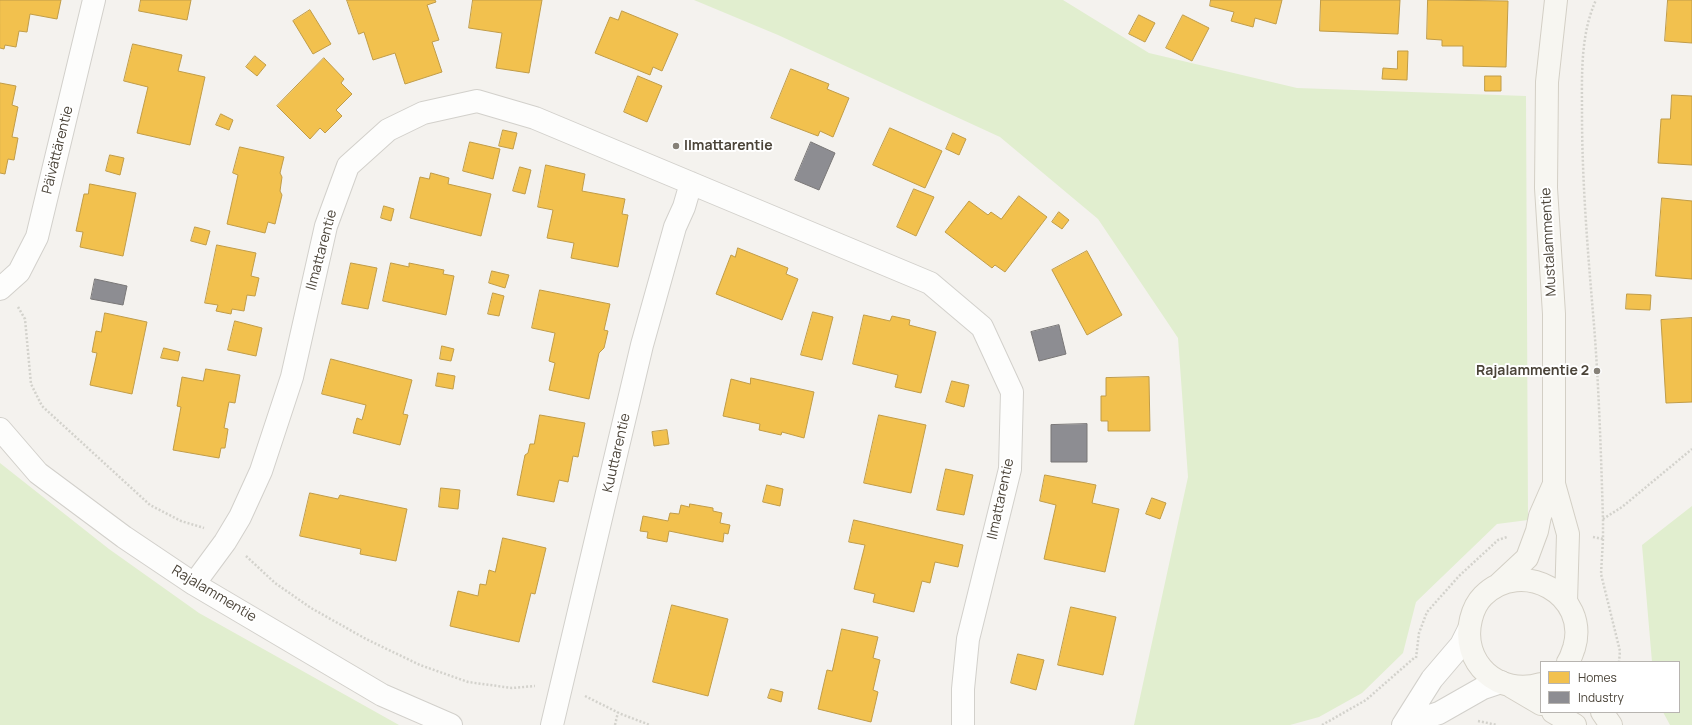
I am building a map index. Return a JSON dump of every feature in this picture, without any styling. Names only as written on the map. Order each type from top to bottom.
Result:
[{"type":"street","name":"Päivättärentie","points":[[2,288],[19,272],[37,237],[94,0]]},
{"type":"street","name":"Mustalammentie","points":[[1556,0],[1547,82],[1546,188],[1554,314],[1554,484],[1568,534],[1566,602]]},
{"type":"street","name":"Ilmattarentie","points":[[194,584],[225,542],[240,517],[261,471],[292,377],[326,226],[348,166],[388,130],[423,113],[478,101],[535,118],[930,283],[982,327],[1012,392],[1010,469],[968,639],[963,689],[963,725]]},
{"type":"street","name":"Kuuttarentie","points":[[552,725],[642,345],[675,227],[684,207],[691,183]]},
{"type":"street","name":"Rajalammentie","points":[[0,429],[38,473],[124,537],[194,584],[382,694],[451,725]]},
{"type":"street","name":"Mustalammentie","points":[[1468,630],[1473,610],[1483,596],[1498,585],[1528,558],[1537,531],[1540,516],[1554,484]]},
{"type":"street","points":[[1498,585],[1519,579],[1538,582],[1556,591],[1566,602],[1575,619],[1576,639],[1582,661]]},
{"type":"street","points":[[1468,630],[1470,648],[1476,661],[1492,678],[1506,684],[1540,703]]},
{"type":"street","points":[[1403,725],[1432,679],[1462,645],[1468,630]]},
{"type":"street","points":[[1568,661],[1576,639]]},
{"type":"street","points":[[1403,725],[1439,714],[1483,688],[1506,684],[1529,687],[1540,684]]},
{"type":"street","points":[[1555,713],[1575,725]]},
{"type":"street","points":[[1603,713],[1611,725]]},
{"type":"path","points":[[2,288],[23,314],[25,319],[31,384],[42,406],[150,505],[181,521],[205,529],[247,557],[275,582],[311,608],[366,639],[420,665],[468,682],[512,688],[536,686],[561,688],[585,696],[650,725]]},
{"type":"path","points":[[1603,518],[1622,507],[1692,449]]},
{"type":"path","points":[[1603,539],[1601,574],[1620,650],[1619,661]]},
{"type":"path","points":[[1322,725],[1366,700],[1416,657]]},
{"type":"path","points":[[615,725],[618,712]]},
{"type":"green space","points":[[694,0],[1063,0],[1149,53],[1297,88],[1526,96],[1528,520],[1497,524],[1416,602],[1403,653],[1362,693],[1319,717],[1290,725],[1134,725],[1188,477],[1178,338],[1098,219],[1000,137],[778,35]]},
{"type":"green space","points":[[0,463],[109,549],[199,613],[399,725],[0,725]]},
{"type":"green space","points":[[1692,506],[1692,725],[1670,725],[1664,713],[1680,713],[1680,661],[1652,661],[1642,545]]},
{"type":"building: Homes","points":[[0,0],[61,0],[57,19],[30,14],[27,32],[19,31],[16,47],[5,45],[4,49],[0,48]]},
{"type":"building: Homes","points":[[141,0],[191,0],[187,20],[139,11]]},
{"type":"building: Homes","points":[[347,0],[435,0],[436,2],[427,5],[439,40],[432,42],[442,72],[405,84],[395,53],[373,60],[364,32],[359,34]]},
{"type":"building: Homes","points":[[473,0],[542,0],[529,73],[496,68],[502,33],[469,28]]},
{"type":"building: Homes","points":[[1211,0],[1282,0],[1276,24],[1255,18],[1253,27],[1231,21],[1234,12],[1210,6]]},
{"type":"building: Homes","points":[[1321,0],[1400,0],[1398,34],[1320,31]]},
{"type":"building: Homes","points":[[1428,0],[1508,1],[1506,67],[1463,66],[1463,46],[1442,46],[1442,40],[1427,39]]},
{"type":"building: Homes","points":[[1668,0],[1692,0],[1692,43],[1665,41]]},
{"type":"building: Homes","points":[[310,10],[331,44],[313,54],[293,21]]},
{"type":"building: Homes","points":[[622,11],[678,34],[662,71],[653,67],[650,75],[595,53],[610,17],[618,20]]},
{"type":"building: Homes","points":[[1139,15],[1155,23],[1145,42],[1129,34]]},
{"type":"building: Homes","points":[[1183,15],[1209,28],[1192,61],[1166,48]]},
{"type":"building: Homes","points":[[133,44],[182,55],[178,71],[205,77],[190,145],[137,133],[148,87],[124,81]]},
{"type":"building: Homes","points":[[1398,51],[1408,51],[1407,80],[1382,79],[1383,68],[1397,69]]},
{"type":"building: Homes","points":[[255,56],[266,65],[257,76],[246,67]]},
{"type":"building: Homes","points":[[324,58],[344,79],[341,83],[352,94],[336,110],[342,116],[325,133],[320,128],[310,139],[277,106]]},
{"type":"building: Homes","points":[[791,69],[829,84],[827,89],[849,98],[833,137],[820,131],[818,136],[771,118]]},
{"type":"building: Homes","points":[[638,76],[662,86],[647,122],[624,112]]},
{"type":"building: Homes","points":[[1485,76],[1501,76],[1501,91],[1485,91]]},
{"type":"building: Homes","points":[[0,83],[16,86],[12,105],[18,107],[12,137],[18,138],[14,160],[8,159],[5,174],[0,173]]},
{"type":"building: Homes","points":[[1672,95],[1692,96],[1692,165],[1658,163],[1661,119],[1670,119]]},
{"type":"building: Homes","points":[[221,114],[233,120],[229,130],[216,125]]},
{"type":"building: Homes","points":[[890,128],[942,151],[925,188],[873,165]]},
{"type":"building: Homes","points":[[503,130],[517,133],[513,149],[499,146]]},
{"type":"building: Homes","points":[[953,133],[966,139],[959,155],[946,149]]},
{"type":"building: Homes","points":[[470,142],[500,149],[493,179],[463,171]]},
{"type":"building: Homes","points":[[240,147],[284,157],[280,173],[282,177],[280,191],[282,195],[275,224],[268,222],[265,233],[227,224],[238,175],[233,173]]},
{"type":"building: Homes","points":[[110,155],[124,158],[120,175],[106,171]]},
{"type":"building: Homes","points":[[546,165],[585,174],[582,191],[625,199],[622,214],[628,215],[618,267],[571,258],[574,243],[547,238],[553,210],[538,207]]},
{"type":"building: Homes","points":[[520,167],[531,170],[525,194],[513,191]]},
{"type":"building: Homes","points":[[431,173],[449,178],[448,184],[491,194],[481,236],[410,218],[420,177],[429,179]]},
{"type":"building: Homes","points":[[90,184],[136,193],[123,256],[80,247],[83,232],[76,231],[84,194],[88,194]]},
{"type":"building: Homes","points":[[914,189],[934,197],[916,236],[897,227]]},
{"type":"building: Homes","points":[[1019,196],[1047,217],[1005,272],[995,265],[992,268],[945,232],[969,201],[988,215],[991,212],[1001,219]]},
{"type":"building: Homes","points":[[1662,198],[1692,201],[1692,279],[1656,276]]},
{"type":"building: Homes","points":[[384,206],[394,209],[391,221],[381,218]]},
{"type":"building: Homes","points":[[1059,212],[1069,220],[1062,229],[1052,222]]},
{"type":"building: Homes","points":[[195,227],[210,231],[206,245],[191,241]]},
{"type":"building: Homes","points":[[217,245],[256,253],[251,276],[259,278],[255,296],[247,295],[244,311],[232,309],[231,314],[216,311],[218,305],[205,303]]},
{"type":"building: Homes","points":[[738,248],[788,268],[786,274],[798,279],[782,320],[716,294],[731,255],[735,257]]},
{"type":"building: Homes","points":[[1087,251],[1122,315],[1087,335],[1052,270]]},
{"type":"building: Homes","points":[[351,263],[377,268],[368,309],[342,304]]},
{"type":"building: Homes","points":[[391,263],[409,267],[409,263],[444,270],[443,274],[454,276],[446,315],[383,301]]},
{"type":"building: Homes","points":[[492,271],[509,275],[505,288],[489,283]]},
{"type":"building: Homes","points":[[540,290],[610,304],[604,330],[608,331],[604,348],[599,353],[589,399],[549,390],[555,363],[549,361],[555,333],[532,328]]},
{"type":"building: Homes","points":[[493,293],[504,296],[499,316],[488,314]]},
{"type":"building: Homes","points":[[1627,294],[1651,295],[1650,310],[1626,309]]},
{"type":"building: Homes","points":[[813,312],[833,317],[822,360],[801,355]]},
{"type":"building: Homes","points":[[105,313],[147,322],[132,394],[90,385],[97,353],[92,352],[96,331],[101,332]]},
{"type":"building: Homes","points":[[864,315],[890,321],[892,316],[910,320],[909,325],[936,332],[921,393],[895,387],[898,375],[853,364]]},
{"type":"building: Homes","points":[[1692,318],[1692,402],[1666,403],[1661,320]]},
{"type":"building: Homes","points":[[235,321],[262,328],[256,356],[228,350]]},
{"type":"building: Homes","points":[[442,346],[454,349],[451,361],[440,359]]},
{"type":"building: Homes","points":[[164,348],[180,352],[178,361],[161,358]]},
{"type":"building: Homes","points":[[331,359],[412,380],[403,414],[408,415],[400,445],[353,433],[357,418],[362,420],[366,405],[322,394]]},
{"type":"building: Homes","points":[[206,369],[240,375],[235,403],[229,402],[224,428],[228,429],[225,448],[221,448],[219,458],[173,450],[181,407],[177,406],[182,377],[203,381]]},
{"type":"building: Homes","points":[[438,373],[455,376],[453,389],[436,386]]},
{"type":"building: Homes","points":[[1149,377],[1150,431],[1108,431],[1108,421],[1101,421],[1101,396],[1106,396],[1106,378]]},
{"type":"building: Homes","points":[[751,378],[814,392],[804,438],[782,432],[781,435],[759,430],[760,424],[723,416],[731,379],[750,384]]},
{"type":"building: Homes","points":[[952,381],[969,385],[964,407],[946,402]]},
{"type":"building: Homes","points":[[540,415],[585,423],[578,457],[573,456],[568,482],[559,480],[554,502],[517,495],[525,455],[528,453],[530,444],[534,444]]},
{"type":"building: Homes","points":[[879,415],[926,425],[911,493],[864,483]]},
{"type":"building: Homes","points":[[667,430],[669,444],[654,446],[652,432]]},
{"type":"building: Homes","points":[[946,469],[973,475],[964,515],[937,510]]},
{"type":"building: Homes","points":[[1045,475],[1096,485],[1092,503],[1119,509],[1105,572],[1044,559],[1056,505],[1040,501]]},
{"type":"building: Homes","points":[[767,485],[783,489],[780,506],[763,502]]},
{"type":"building: Homes","points":[[441,488],[460,490],[458,509],[439,507]]},
{"type":"building: Homes","points":[[310,493],[338,499],[340,495],[407,509],[396,561],[360,554],[361,549],[300,536]]},
{"type":"building: Homes","points":[[1152,498],[1166,503],[1160,519],[1146,514]]},
{"type":"building: Homes","points":[[690,504],[713,508],[713,511],[722,513],[720,523],[730,525],[728,534],[724,533],[723,542],[669,531],[667,542],[647,538],[648,532],[640,531],[643,516],[668,521],[670,513],[679,514],[681,505],[689,507]]},
{"type":"building: Homes","points":[[854,520],[963,545],[958,567],[935,562],[930,583],[922,581],[914,612],[873,602],[875,594],[854,589],[865,545],[849,542]]},
{"type":"building: Homes","points":[[503,538],[546,548],[535,594],[531,593],[519,642],[450,626],[458,591],[478,596],[480,584],[486,585],[489,570],[495,572]]},
{"type":"building: Homes","points":[[672,605],[728,619],[708,696],[653,682]]},
{"type":"building: Homes","points":[[1071,607],[1116,617],[1103,675],[1058,665]]},
{"type":"building: Homes","points":[[842,629],[878,637],[873,658],[880,660],[873,690],[878,692],[871,722],[818,709],[827,670],[832,671]]},
{"type":"building: Homes","points":[[1018,654],[1044,660],[1036,690],[1011,683]]},
{"type":"building: Homes","points":[[771,689],[783,692],[781,702],[768,698]]},
{"type":"building: Industry","points":[[811,142],[835,153],[819,190],[795,180]]},
{"type":"building: Industry","points":[[95,279],[127,286],[123,305],[91,299]]},
{"type":"building: Industry","points":[[1059,325],[1066,354],[1039,361],[1031,332]]},
{"type":"building: Industry","points":[[1087,424],[1087,462],[1051,462],[1051,425]]},
{"type":"place","name":"Ilmattarentie","points":[[676,146]]},
{"type":"place","name":"Rajalammentie 2","points":[[1597,371]]}]
